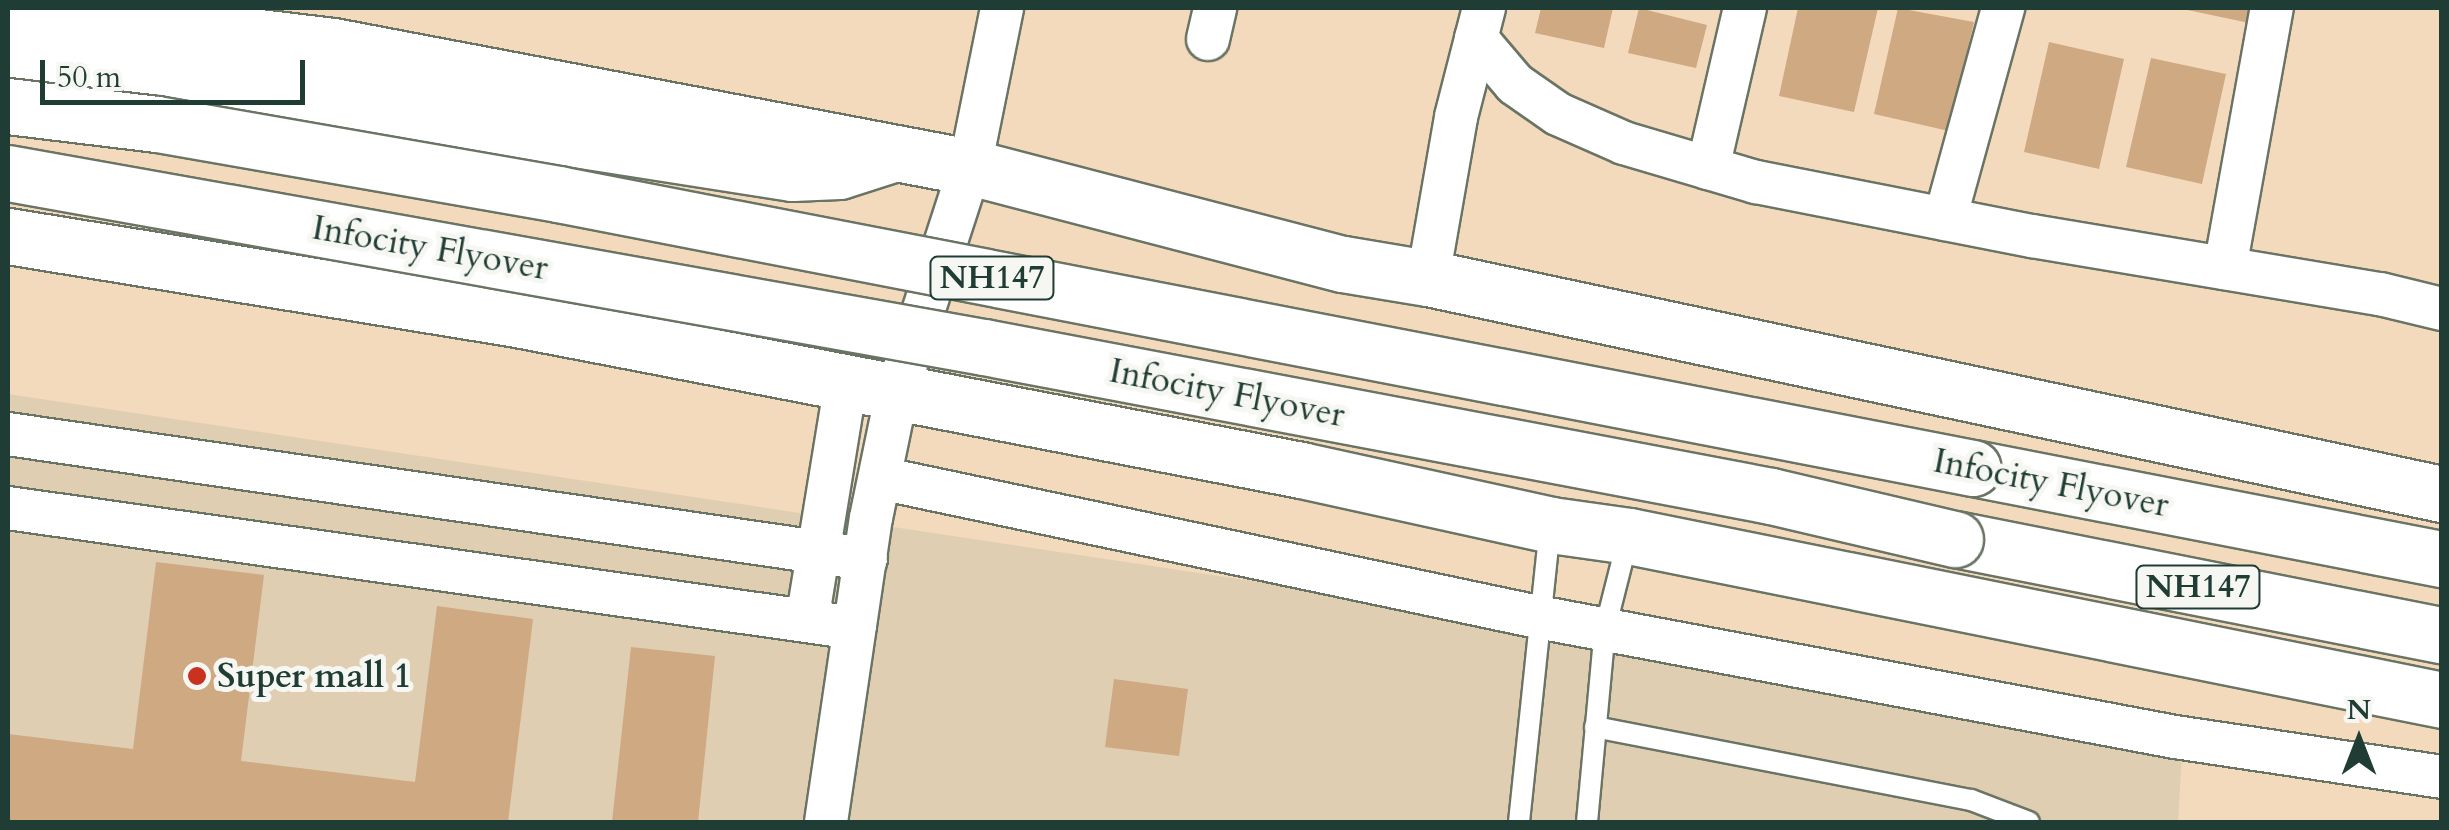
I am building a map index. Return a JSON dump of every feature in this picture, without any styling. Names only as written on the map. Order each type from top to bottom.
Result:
[{"type":"main road","points":[[19,8],[334,46],[970,168],[1343,264],[1428,278],[2442,494]]},
{"type":"main road","points":[[8,50],[792,173],[839,171],[895,153]]},
{"type":"main road","name":"Infocity Flyover","points":[[8,106],[157,124],[558,194],[2442,559]]},
{"type":"main road","name":"Infocity Flyover","points":[[8,173],[1061,362],[1771,496],[1955,538],[2442,635]]},
{"type":"main road","points":[[8,236],[516,319],[1301,470],[1550,525],[1629,536],[2442,700]]},
{"type":"street","points":[[807,622],[818,551],[872,387],[970,168],[1002,8]]},
{"type":"street","points":[[1708,168],[1746,8]]},
{"type":"street","points":[[1946,220],[2003,8]]},
{"type":"street","points":[[2225,268],[2272,8]]},
{"type":"street","points":[[1480,23],[1516,84],[1558,114],[1624,144],[1756,182],[2442,309]]},
{"type":"street","points":[[1428,278],[1456,117],[1480,23]]},
{"type":"street","points":[[826,822],[880,478],[872,387]]},
{"type":"street","points":[[8,434],[866,559]]},
{"type":"street","points":[[880,478],[1538,618],[2174,736],[2442,777]]},
{"type":"street","points":[[8,508],[855,628]]},
{"type":"lane","points":[[1519,822],[1550,525]]},
{"type":"lane","points":[[1586,822],[1604,629],[1629,536]]},
{"type":"lane","points":[[1596,727],[1972,800],[2029,822]]},
{"type":"shaded area","points":[[8,394],[2184,721],[2178,822],[8,822]]},
{"type":"building","points":[[1541,8],[1613,8],[1604,48],[1535,33]]},
{"type":"building","points":[[1639,8],[1707,25],[1696,68],[1628,53]]},
{"type":"building","points":[[1798,8],[1878,8],[1854,112],[1779,96]]},
{"type":"building","points":[[1898,8],[1974,22],[1949,131],[1874,114]]},
{"type":"building","points":[[2178,8],[2257,8],[2254,24]]},
{"type":"building","points":[[2049,42],[2124,59],[2099,169],[2024,152]]},
{"type":"building","points":[[2151,58],[2226,74],[2202,184],[2126,167]]},
{"type":"building","name":"Super mall 1","points":[[156,562],[264,575],[241,761],[415,782],[437,606],[533,619],[508,822],[8,822],[8,734],[133,749]]},
{"type":"building","points":[[631,647],[715,656],[698,822],[612,822]]},
{"type":"building","points":[[1114,679],[1188,689],[1179,756],[1105,747]]},
{"type":"place","name":"Super mall 1","points":[[197,676]]}]
